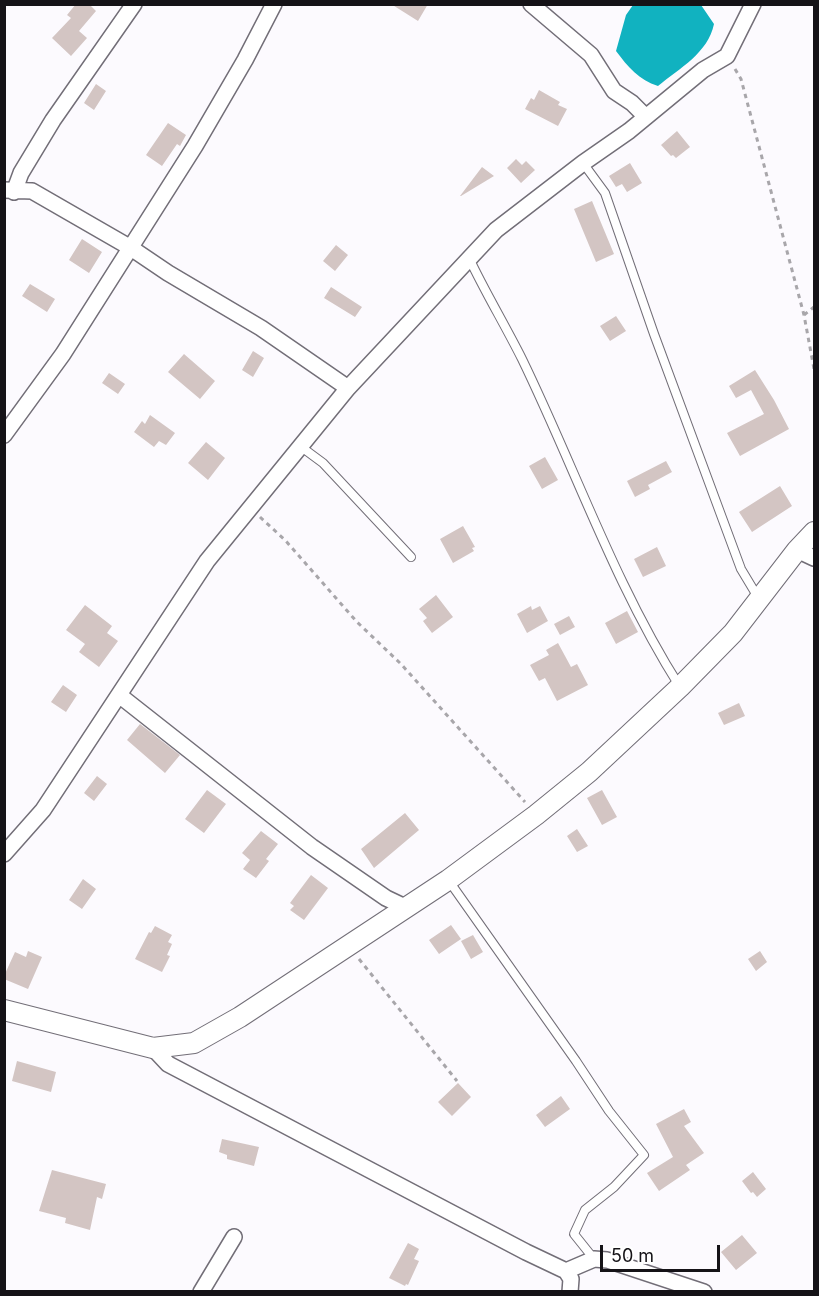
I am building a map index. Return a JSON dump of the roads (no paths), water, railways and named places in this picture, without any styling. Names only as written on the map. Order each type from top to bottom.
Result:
[{"type":"street","points":[[9,191],[53,120],[134,4]]},
{"type":"street","points":[[4,435],[63,354],[195,146],[245,60],[274,4]]},
{"type":"street","points":[[531,4],[591,55],[614,91],[646,117]]},
{"type":"street","points":[[4,854],[43,810],[207,561],[348,388],[496,230],[646,117],[703,70],[727,56],[753,4]]},
{"type":"street","points":[[9,191],[32,190],[261,328],[348,388]]},
{"type":"street","points":[[4,1010],[153,1048],[194,1043],[240,1017],[448,880],[536,815],[589,772],[734,633],[759,601],[806,554],[814,532]]},
{"type":"street","points":[[119,695],[312,847],[386,898],[407,908]]},
{"type":"street","points":[[153,1048],[168,1064],[566,1271],[571,1279],[570,1292]]},
{"type":"street","points":[[201,1292],[234,1237]]},
{"type":"street","points":[[566,1271],[594,1259],[606,1260],[704,1292]]},
{"type":"lane","points":[[583,163],[605,193],[654,334],[741,569],[759,601]]},
{"type":"lane","points":[[469,258],[521,358],[659,655],[680,687]]},
{"type":"lane","points":[[300,446],[323,463],[411,557]]},
{"type":"lane","points":[[448,880],[609,1111],[644,1155],[614,1188],[585,1210],[574,1234],[594,1259]]},
{"type":"water","points":[[633,5],[701,5],[714,24],[711,34],[699,52],[658,86],[634,72],[616,51],[626,15]]}]
